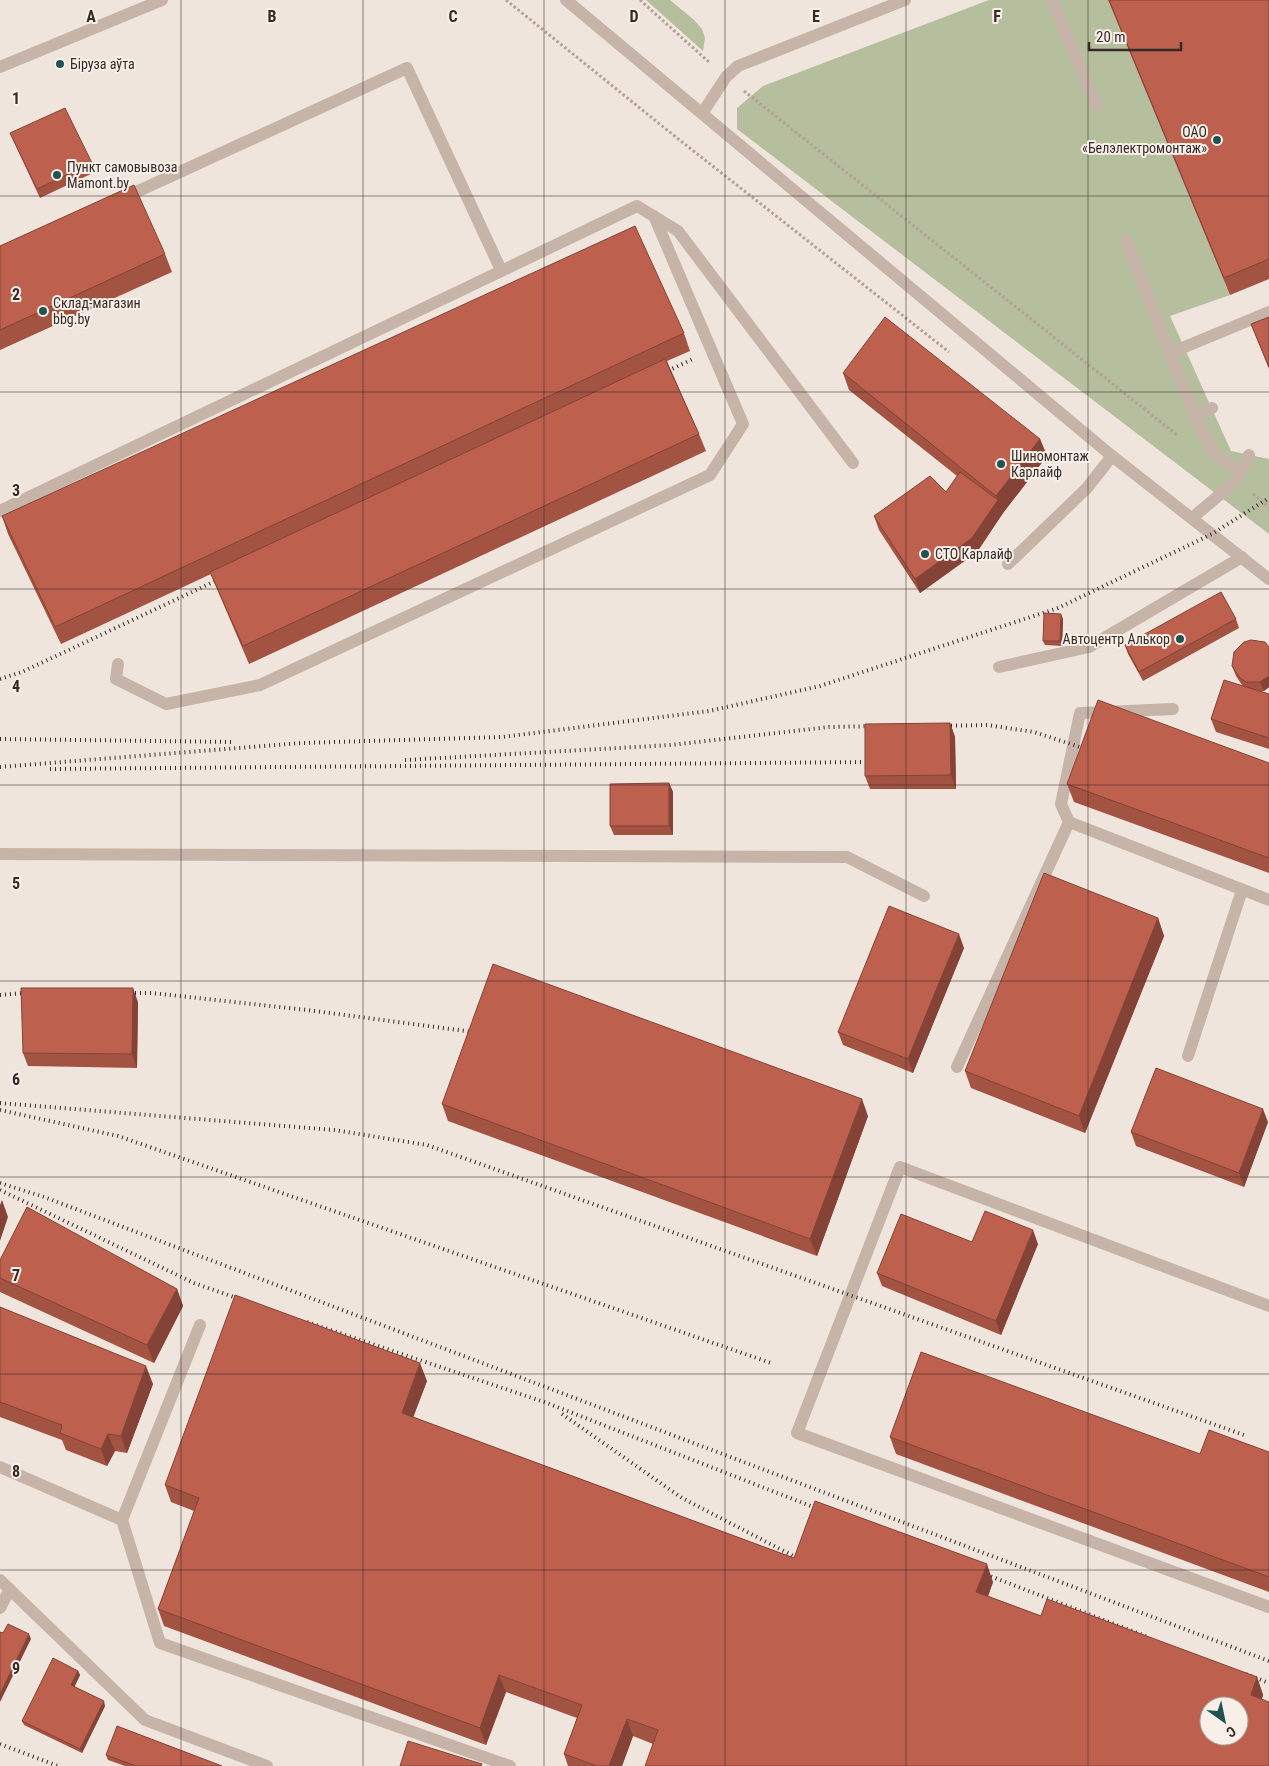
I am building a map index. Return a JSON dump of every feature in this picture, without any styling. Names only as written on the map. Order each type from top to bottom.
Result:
[{"type":"street","points":[[566,0],[703,112],[1112,456],[1269,579]]},
{"type":"street","points":[[703,112],[726,77],[738,66],[905,0]]},
{"type":"street","points":[[1052,0],[1096,105]]},
{"type":"street","points":[[0,67],[156,1]]},
{"type":"street","points":[[108,204],[407,68],[501,270]]},
{"type":"street","points":[[0,511],[637,206],[678,231],[853,463]]},
{"type":"street","points":[[118,664],[116,679],[166,704],[260,685],[710,475],[743,424],[654,216]]},
{"type":"street","points":[[1126,240],[1194,415],[1212,451],[1238,478]]},
{"type":"street","points":[[1170,353],[1269,312]]},
{"type":"street","points":[[1194,415],[1212,408]]},
{"type":"street","points":[[1192,518],[1238,478],[1249,455]]},
{"type":"street","points":[[1008,564],[1087,488],[1112,456]]},
{"type":"street","points":[[998,666],[1089,647],[1242,557]]},
{"type":"street","points":[[1173,709],[1080,713],[1061,804],[1069,822],[1269,900]]},
{"type":"street","points":[[957,1066],[1069,822]]},
{"type":"street","points":[[0,854],[847,857],[924,896]]},
{"type":"street","points":[[1188,1056],[1242,890]]},
{"type":"street","points":[[1269,1306],[900,1167],[797,1433],[1269,1607]]},
{"type":"street","points":[[200,1325],[122,1520],[160,1643],[510,1766]]},
{"type":"street","points":[[0,1468],[122,1520]]},
{"type":"street","points":[[0,1580],[145,1720],[267,1766]]},
{"type":"street","points":[[0,1608],[10,1589]]},
{"type":"path","points":[[506,0],[677,138],[951,354]]},
{"type":"path","points":[[640,0],[726,77],[1182,439]]},
{"type":"path","points":[[1238,478],[1269,507]]},
{"type":"green space","points":[[646,0],[670,0],[694,20],[702,29],[705,38],[703,51]]},
{"type":"green space","points":[[989,0],[1108,0],[1230,295],[1170,316],[1231,451],[1269,459],[1269,534],[737,129],[737,108],[763,86]]},
{"type":"building","name":"ОАО «Белэлектромонтаж»","points":[[1109,0],[1269,0],[1269,259],[1224,278]]},
{"type":"building","points":[[65,108],[92,163],[37,189],[10,133]]},
{"type":"building","name":"Склад-магазин bbg.by","points":[[134,185],[165,254],[0,330],[0,246]]},
{"type":"building","points":[[635,226],[684,333],[55,627],[2,516]]},
{"type":"building","points":[[885,317],[1040,439],[996,496],[843,373]]},
{"type":"building","points":[[1269,317],[1269,367],[1251,324]]},
{"type":"building","points":[[665,359],[699,434],[243,646],[210,572]]},
{"type":"building","points":[[960,472],[998,500],[972,538],[915,579],[874,516],[930,476],[946,492]]},
{"type":"building","points":[[1221,592],[1236,619],[1139,672],[1125,645]]},
{"type":"building","points":[[1044,613],[1061,614],[1060,641],[1043,641]]},
{"type":"building","points":[[1251,640],[1265,642],[1269,647],[1269,676],[1260,682],[1246,682],[1240,678],[1232,666],[1234,652],[1244,642]]},
{"type":"building","points":[[1224,680],[1269,694],[1269,738],[1211,719]]},
{"type":"building","points":[[1098,700],[1269,763],[1269,858],[1067,784]]},
{"type":"building","points":[[950,723],[951,775],[865,776],[865,724]]},
{"type":"building","points":[[669,783],[669,826],[610,826],[610,784]]},
{"type":"building","points":[[1044,873],[1158,918],[1079,1116],[965,1071]]},
{"type":"building","points":[[889,906],[959,934],[908,1059],[838,1032]]},
{"type":"building","points":[[493,964],[862,1099],[810,1239],[442,1104]]},
{"type":"building","points":[[21,988],[133,988],[132,1054],[23,1053]]},
{"type":"building","points":[[1156,1068],[1263,1109],[1239,1173],[1131,1132]]},
{"type":"building","points":[[27,1207],[177,1289],[147,1345],[0,1278],[0,1260]]},
{"type":"building","points":[[985,1211],[1033,1230],[996,1321],[877,1273],[901,1214],[972,1242]]},
{"type":"building","points":[[235,1295],[420,1363],[402,1413],[794,1558],[815,1501],[987,1564],[976,1592],[1041,1616],[1047,1599],[1257,1677],[1251,1695],[1269,1702],[1269,1766],[645,1766],[658,1730],[627,1719],[609,1766],[597,1766],[564,1754],[582,1705],[499,1675],[480,1728],[158,1609],[199,1498],[165,1485]]},
{"type":"building","points":[[0,1307],[146,1366],[121,1436],[108,1434],[101,1449],[60,1433],[62,1425],[0,1402]]},
{"type":"building","points":[[921,1352],[1200,1454],[1209,1430],[1269,1452],[1269,1577],[890,1437]]},
{"type":"building","points":[[8,1624],[29,1634],[0,1694],[0,1632],[3,1633]]},
{"type":"building","points":[[53,1658],[78,1671],[71,1685],[104,1701],[80,1749],[22,1721]]},
{"type":"building","points":[[117,1726],[222,1766],[136,1766],[106,1755]]},
{"type":"building","points":[[408,1741],[482,1764],[481,1766],[400,1766]]},
{"type":"railway","points":[[659,375],[695,358]]},
{"type":"railway","points":[[0,767],[301,743],[502,737],[709,711],[820,686],[1058,608],[1212,534],[1269,498]]},
{"type":"railway","points":[[0,679],[22,672],[226,576]]},
{"type":"railway","points":[[936,726],[987,725],[1034,732],[1092,751]]},
{"type":"railway","points":[[405,760],[671,745],[829,727],[879,726]]},
{"type":"railway","points":[[0,739],[234,742]]},
{"type":"railway","points":[[50,769],[870,762]]},
{"type":"railway","points":[[0,995],[35,992]]},
{"type":"railway","points":[[120,993],[152,993],[307,1010],[481,1033]]},
{"type":"railway","points":[[0,1103],[334,1130],[427,1145],[1244,1435]]},
{"type":"railway","points":[[0,1110],[118,1136],[771,1363]]},
{"type":"railway","points":[[0,1183],[44,1197],[1269,1661]]},
{"type":"railway","points":[[0,1190],[194,1283],[248,1302]]},
{"type":"railway","points":[[307,1322],[547,1403],[826,1512]]},
{"type":"railway","points":[[562,1414],[682,1498],[805,1562]]},
{"type":"railway","points":[[977,1571],[1148,1637]]},
{"type":"railway","points":[[1246,1674],[1269,1683]]},
{"type":"railway","points":[[0,1744],[58,1766]]},
{"type":"place","name":"Біруза аўта","points":[[60,64]]},
{"type":"place","name":"ОАО «Белэлектромонтаж»","points":[[1217,140]]},
{"type":"place","name":"Пункт самовывоза Mamont.by","points":[[57,175]]},
{"type":"place","name":"Склад-магазин bbg.by","points":[[43,311]]},
{"type":"place","name":"Шиномонтаж Карлайф","points":[[1001,464]]},
{"type":"place","name":"СТО Карлайф","points":[[925,554]]},
{"type":"place","name":"Автоцентр Алькор","points":[[1180,639]]}]
